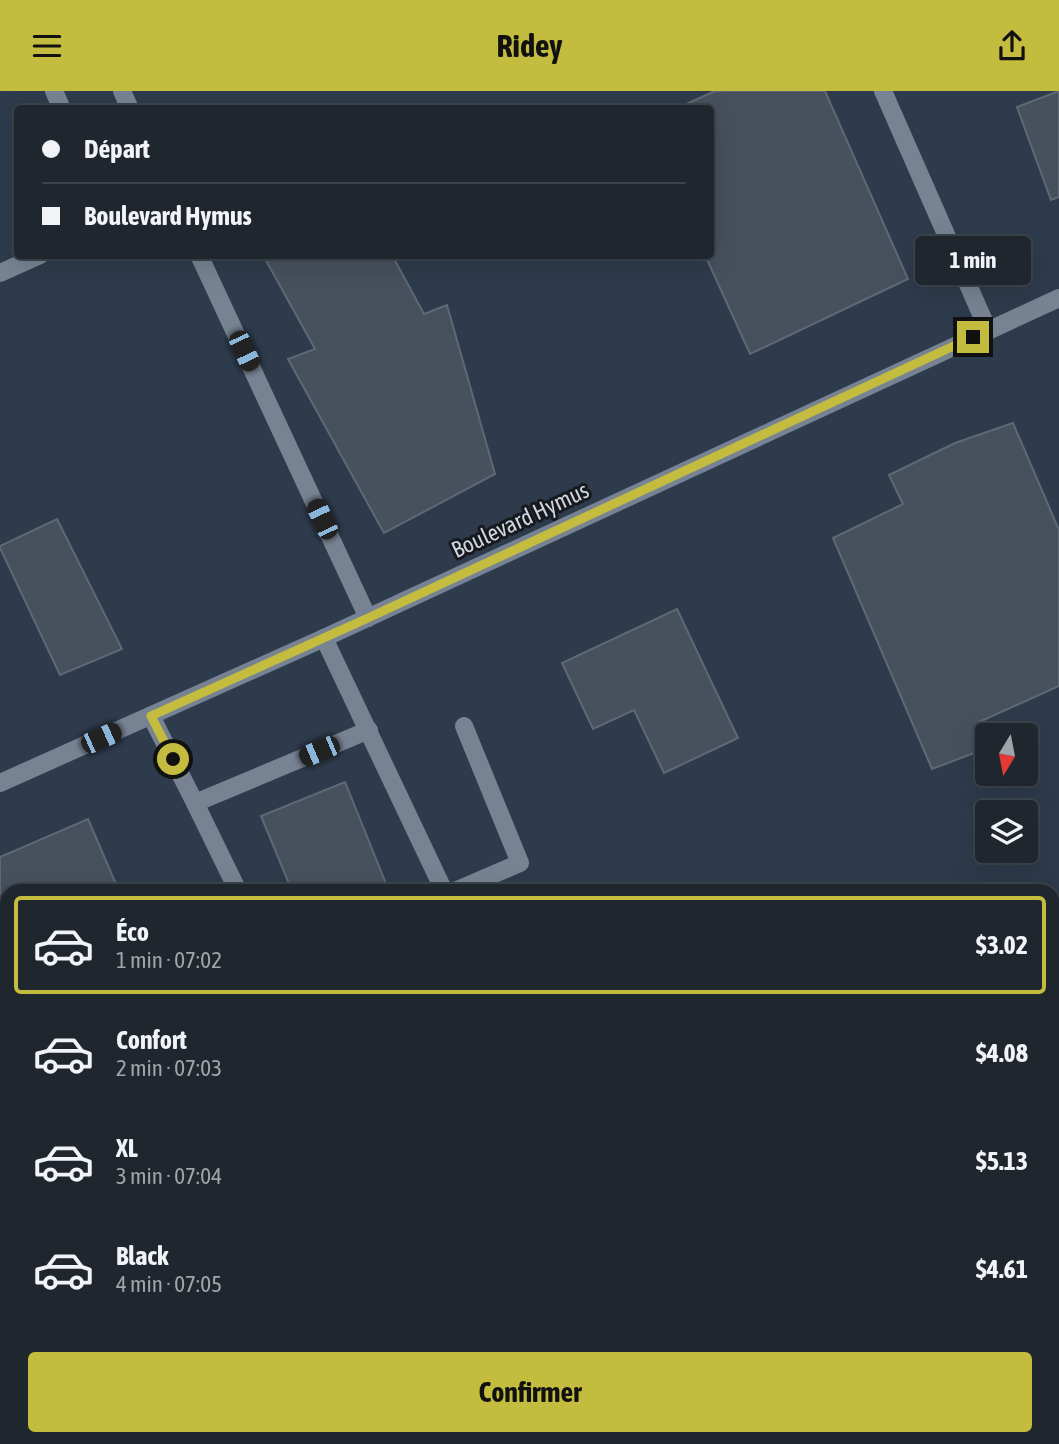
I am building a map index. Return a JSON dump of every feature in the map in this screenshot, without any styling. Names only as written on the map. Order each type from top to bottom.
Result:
[{"type":"street","points":[[883,91],[988,330]]},
{"type":"street","points":[[0,273],[31,259]]},
{"type":"street","points":[[201,259],[368,618]]},
{"type":"street","name":"Boulevard Hymus","points":[[0,783],[368,618],[1059,297]]},
{"type":"street","points":[[324,638],[441,884]]},
{"type":"street","points":[[151,716],[235,884]]},
{"type":"street","points":[[464,726],[520,863],[471,884]]},
{"type":"street","points":[[195,803],[369,730]]},
{"type":"shaded area","points":[[0,91],[1059,91],[1059,884],[0,884]]},
{"type":"building","points":[[715,91],[825,91],[908,279],[750,354],[707,259],[714,259],[714,105],[684,105]]},
{"type":"building","points":[[1059,91],[1059,197],[1051,200],[1017,107]]},
{"type":"building","points":[[265,259],[394,259],[424,314],[447,305],[495,474],[384,533],[288,359],[315,349]]},
{"type":"building","points":[[1013,423],[1059,530],[1059,686],[975,723],[975,753],[932,769],[833,538],[903,504],[889,475],[955,443]]},
{"type":"building","points":[[57,519],[122,649],[60,675],[0,548]]},
{"type":"building","points":[[677,609],[738,738],[664,773],[634,710],[593,729],[562,663]]},
{"type":"building","points":[[345,782],[386,884],[289,884],[261,816]]},
{"type":"building","points":[[88,819],[116,884],[0,884],[0,857]]},
{"type":"route","points":[[173,759],[151,716],[973,337]]}]
